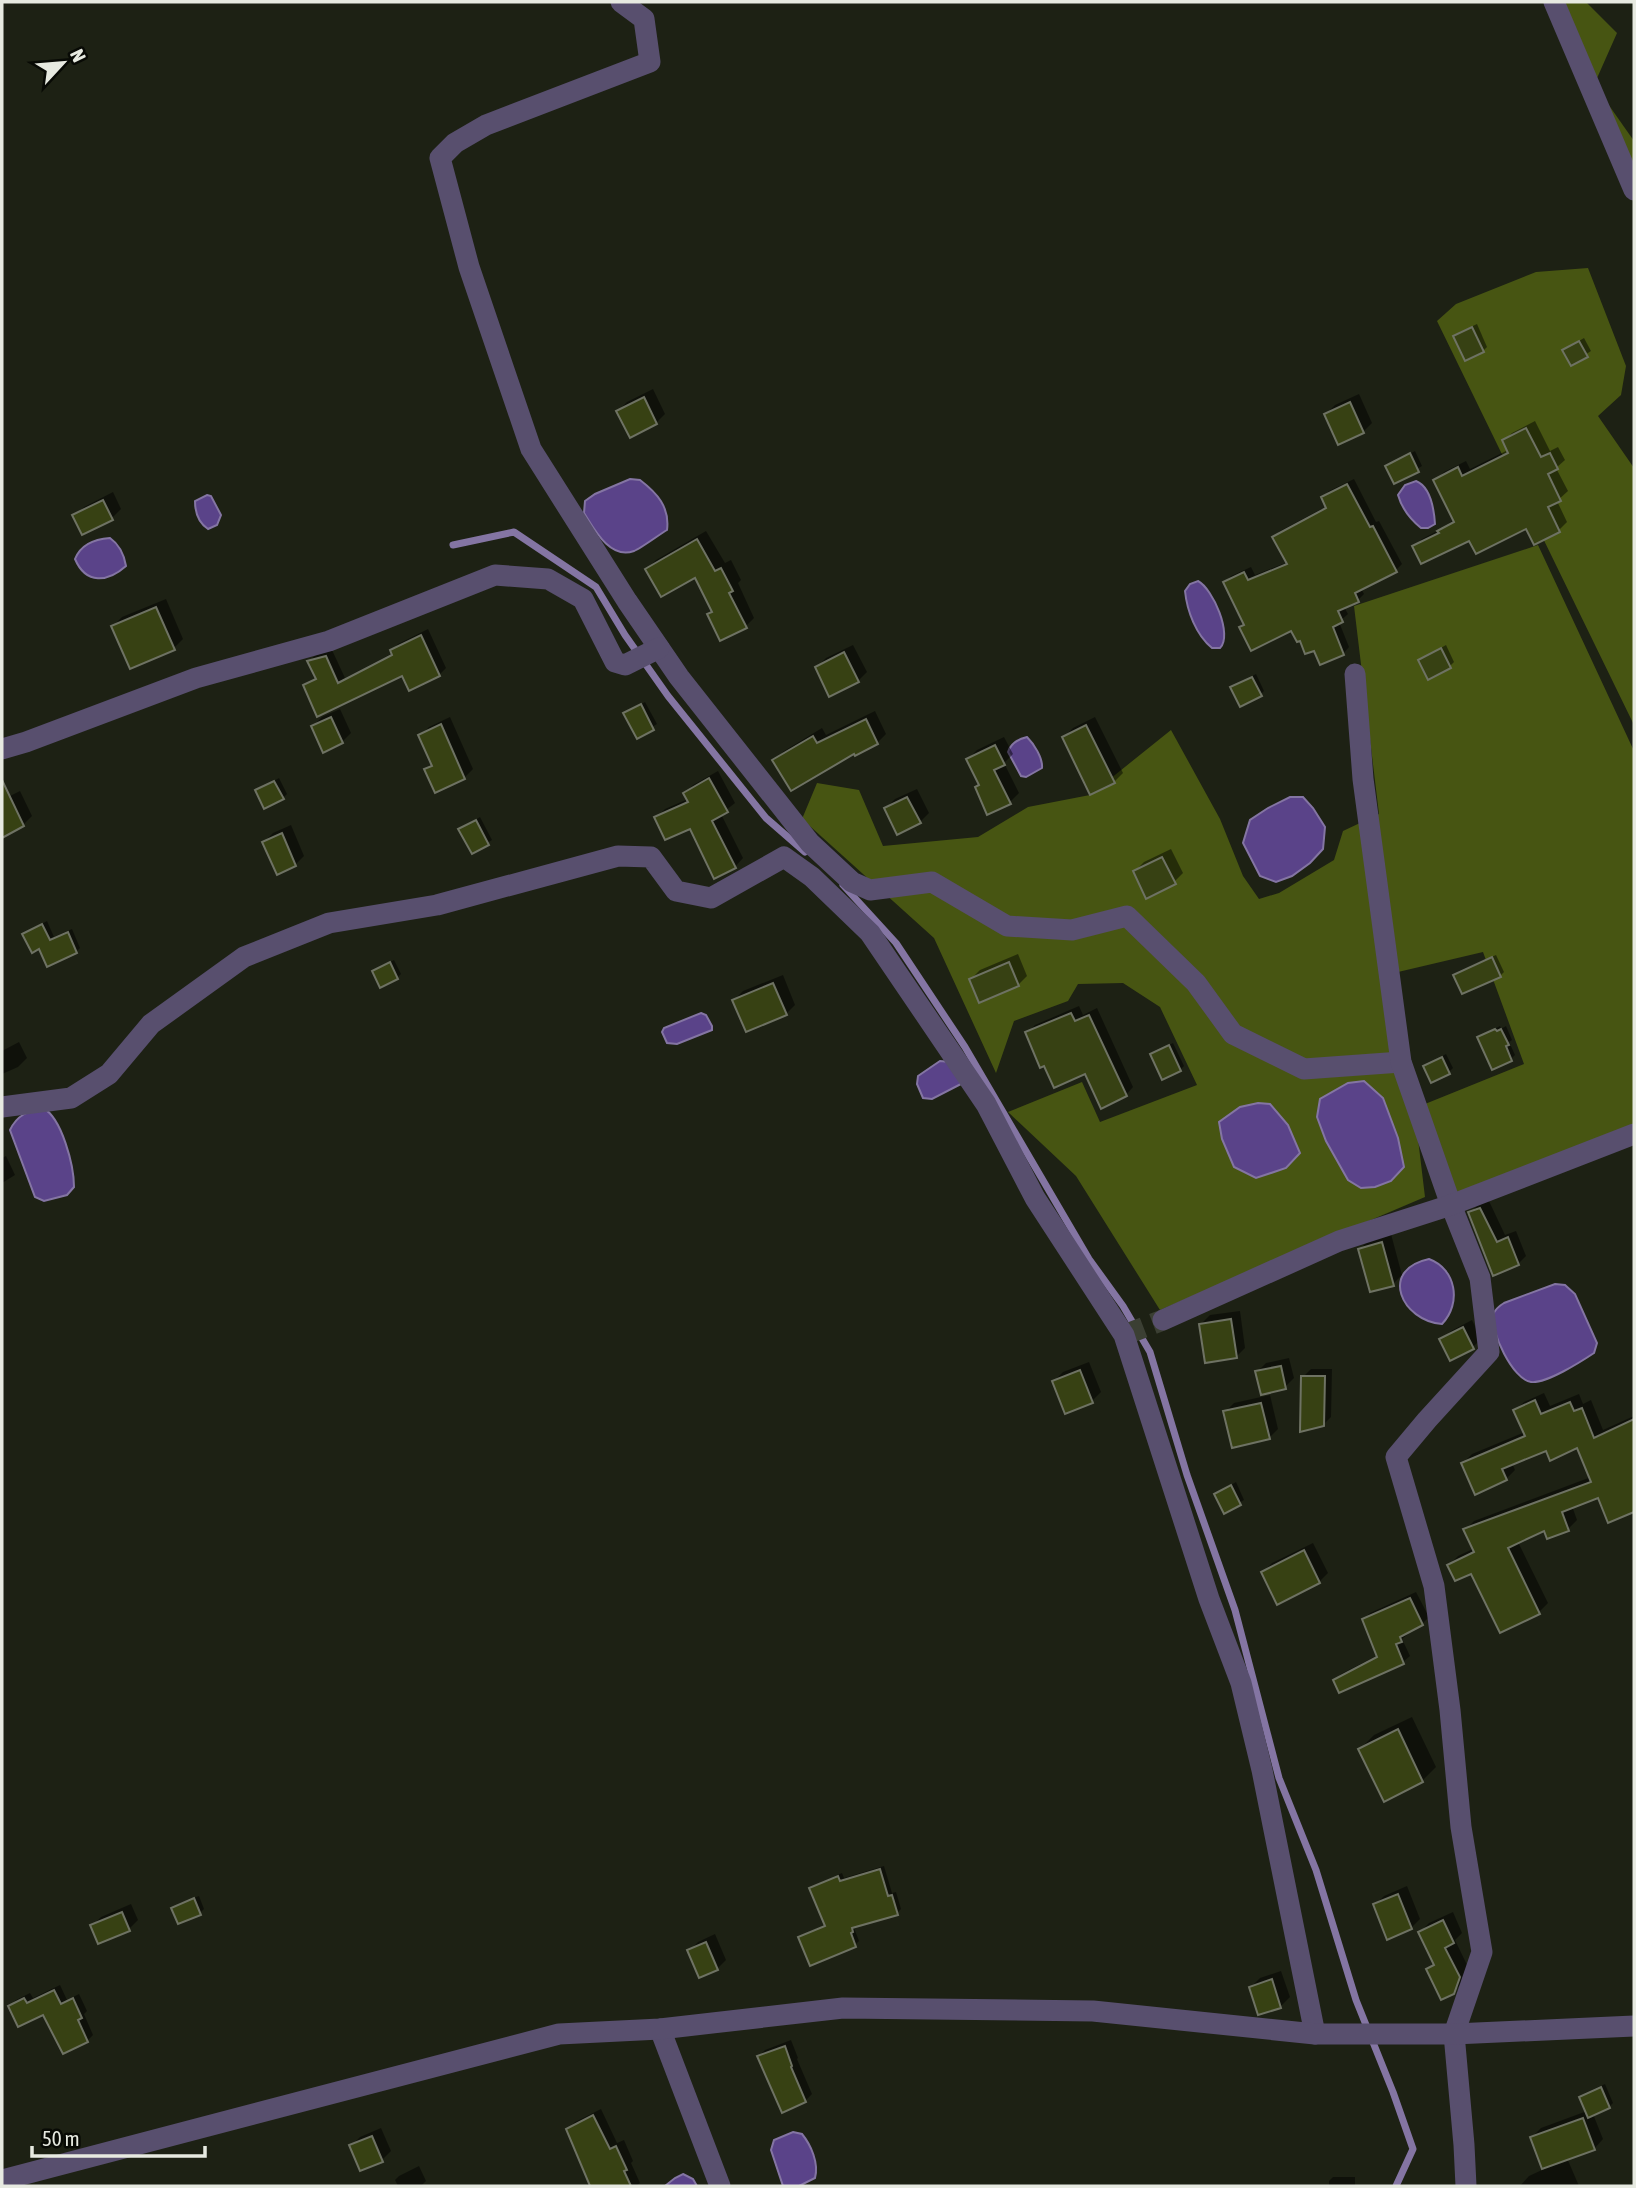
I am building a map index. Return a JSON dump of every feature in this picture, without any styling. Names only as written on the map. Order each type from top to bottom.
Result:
[{"type":"street","points":[[621,2],[644,19],[650,62],[486,125],[455,144],[440,158],[469,267],[531,449],[680,677],[810,843],[852,882],[870,890],[932,882],[1007,926],[1072,930],[1127,916],[1196,983],[1233,1034],[1304,1069],[1401,1062]]},
{"type":"street","points":[[1554,2],[1634,190]]},
{"type":"street","points":[[2,749],[195,678],[329,641],[495,575],[548,579],[583,599],[615,662],[625,666],[659,648]]},
{"type":"street","points":[[1355,674],[1363,779],[1401,1062],[1451,1205],[1480,1278],[1489,1352],[1396,1457],[1434,1586],[1461,1827],[1482,1952],[1454,2034],[1466,2186]]},
{"type":"street","points":[[2,1107],[71,1098],[109,1074],[151,1024],[244,957],[329,923],[437,905],[618,856],[651,857],[676,891],[711,898],[783,857],[803,870],[870,933],[986,1104],[1035,1198],[1124,1335],[1209,1599],[1241,1683],[1262,1770],[1315,2034]]},
{"type":"street","points":[[1163,1320],[1339,1241],[1451,1205],[1634,1134]]},
{"type":"street","points":[[2,2180],[559,2034],[660,2029],[843,2008],[1093,2011],[1315,2034],[1454,2034],[1634,2026]]},
{"type":"street","points":[[660,2029],[720,2186]]},
{"type":"green space","points":[[1545,2],[1589,2],[1587,3],[1617,33],[1590,94]]},
{"type":"green space","points":[[1601,94],[1634,141],[1634,180]]},
{"type":"green space","points":[[1588,268],[1626,366],[1621,395],[1598,416],[1634,468],[1634,725],[1437,321],[1456,304],[1536,272]]},
{"type":"green space","points":[[1538,545],[1634,751],[1634,1128],[1457,1197],[1425,1104],[1524,1064],[1483,952],[1398,972],[1425,1197],[1160,1310],[1076,1176],[1008,1112],[1082,1082],[1100,1122],[1197,1085],[1160,1007],[1123,983],[1078,984],[1068,1001],[1014,1021],[996,1073],[934,938],[802,819],[817,783],[859,790],[883,846],[978,837],[1028,807],[1090,795],[1171,730],[1220,819],[1243,876],[1259,899],[1279,893],[1334,860],[1343,831],[1379,814],[1354,606]]},
{"type":"shaded area","points":[[630,479],[640,480],[661,501],[666,514],[667,530],[637,550],[625,553],[610,547],[584,513],[585,501]]},
{"type":"shaded area","points":[[1416,481],[1425,488],[1433,505],[1435,524],[1428,528],[1421,528],[1410,517],[1398,495],[1405,485]]},
{"type":"shaded area","points":[[207,495],[211,496],[221,515],[217,525],[208,529],[198,517],[195,501]]},
{"type":"shaded area","points":[[110,538],[121,550],[126,566],[105,578],[91,577],[75,559],[89,543]]},
{"type":"shaded area","points":[[1198,581],[1210,593],[1220,613],[1224,633],[1220,648],[1212,648],[1206,643],[1190,614],[1185,591],[1190,584]]},
{"type":"shaded area","points":[[1027,737],[1038,751],[1042,768],[1026,777],[1021,776],[1008,752],[1015,742]]},
{"type":"shaded area","points":[[1290,797],[1303,797],[1313,808],[1325,827],[1323,849],[1292,876],[1276,882],[1260,876],[1243,843],[1250,820]]},
{"type":"shaded area","points":[[701,1013],[706,1015],[712,1030],[677,1044],[667,1043],[662,1032],[664,1028]]},
{"type":"shaded area","points":[[940,1061],[950,1062],[961,1084],[932,1099],[923,1098],[917,1084],[918,1076]]},
{"type":"shaded area","points":[[1364,1081],[1383,1098],[1398,1138],[1404,1167],[1391,1181],[1375,1187],[1361,1188],[1348,1180],[1326,1141],[1317,1117],[1320,1099],[1348,1083]]},
{"type":"shaded area","points":[[1258,1103],[1270,1104],[1288,1125],[1300,1153],[1286,1168],[1256,1178],[1234,1167],[1222,1139],[1219,1122],[1240,1107]]},
{"type":"shaded area","points":[[43,1108],[50,1113],[61,1132],[72,1167],[74,1187],[67,1195],[44,1201],[35,1197],[10,1130],[24,1114]]},
{"type":"shaded area","points":[[1429,1259],[1445,1270],[1453,1287],[1452,1306],[1442,1324],[1428,1321],[1416,1314],[1401,1294],[1400,1284],[1404,1273],[1413,1265]]},
{"type":"shaded area","points":[[1555,1284],[1565,1285],[1575,1294],[1597,1343],[1594,1353],[1573,1366],[1554,1376],[1531,1382],[1517,1373],[1504,1354],[1495,1332],[1493,1315],[1504,1303]]},
{"type":"shaded area","points":[[793,2132],[802,2134],[811,2149],[816,2166],[815,2178],[799,2186],[783,2186],[771,2150],[774,2140]]},
{"type":"shaded area","points":[[683,2174],[693,2179],[697,2186],[665,2186],[675,2178]]},
{"type":"building","points":[[1472,327],[1484,352],[1465,361],[1453,336]]},
{"type":"building","points":[[1579,341],[1588,357],[1571,366],[1562,350]]},
{"type":"building","points":[[644,397],[657,424],[630,438],[616,411]]},
{"type":"building","points":[[1350,402],[1364,433],[1338,445],[1324,414]]},
{"type":"building","points":[[1526,428],[1541,457],[1550,453],[1558,469],[1548,474],[1561,501],[1548,507],[1560,532],[1534,545],[1526,529],[1476,554],[1469,541],[1421,564],[1412,546],[1439,533],[1437,531],[1454,522],[1433,480],[1458,467],[1462,476],[1508,453],[1502,440]]},
{"type":"building","points":[[1410,453],[1419,472],[1394,484],[1385,466]]},
{"type":"building","points":[[1347,484],[1397,572],[1355,593],[1359,602],[1338,611],[1343,622],[1333,627],[1344,655],[1320,665],[1314,651],[1305,654],[1300,641],[1297,642],[1291,631],[1251,651],[1239,627],[1244,625],[1223,582],[1244,572],[1248,580],[1287,564],[1272,537],[1326,508],[1321,497]]},
{"type":"building","points":[[103,500],[113,520],[82,535],[72,515]]},
{"type":"building","points":[[697,539],[715,571],[721,568],[733,591],[729,593],[747,628],[720,641],[707,614],[712,612],[695,578],[661,597],[645,569]]},
{"type":"building","points":[[156,607],[175,650],[130,669],[111,626]]},
{"type":"building","points":[[421,635],[440,676],[409,691],[402,676],[317,717],[303,685],[316,679],[307,661],[326,656],[338,683],[392,655],[390,650]]},
{"type":"building","points":[[1441,648],[1451,668],[1428,680],[1418,660]]},
{"type":"building","points":[[844,652],[859,682],[829,697],[815,667]]},
{"type":"building","points":[[1252,677],[1262,696],[1240,707],[1230,687]]},
{"type":"building","points":[[641,704],[654,730],[637,739],[623,713]]},
{"type":"building","points":[[331,717],[343,743],[323,753],[311,726]]},
{"type":"building","points":[[866,719],[878,744],[855,756],[854,754],[791,791],[772,760],[813,736],[817,743]]},
{"type":"building","points":[[441,724],[465,779],[435,793],[424,769],[432,766],[418,735]]},
{"type":"building","points":[[1086,725],[1115,783],[1090,795],[1062,737]]},
{"type":"building","points":[[995,745],[1005,765],[994,770],[1011,804],[987,815],[975,787],[979,785],[966,759]]},
{"type":"building","points":[[709,778],[728,812],[712,821],[736,868],[714,879],[690,829],[665,840],[654,817],[688,802],[683,793]]},
{"type":"building","points":[[2,780],[24,826],[2,838]]},
{"type":"building","points":[[274,781],[284,799],[264,809],[255,790]]},
{"type":"building","points":[[907,797],[921,823],[897,835],[884,808]]},
{"type":"building","points":[[476,820],[489,845],[472,854],[458,829]]},
{"type":"building","points":[[282,833],[296,866],[277,875],[262,842]]},
{"type":"building","points":[[1162,857],[1176,884],[1146,899],[1133,871]]},
{"type":"building","points":[[42,924],[50,940],[68,932],[77,953],[47,967],[39,949],[32,953],[22,934]]},
{"type":"building","points":[[1492,957],[1501,977],[1462,994],[1453,975]]},
{"type":"building","points":[[390,962],[398,979],[380,988],[372,971]]},
{"type":"building","points":[[1009,962],[1019,986],[979,1003],[969,979]]},
{"type":"building","points":[[773,983],[787,1015],[746,1032],[732,1000]]},
{"type":"building","points":[[1071,1013],[1075,1021],[1089,1015],[1127,1096],[1101,1109],[1085,1074],[1054,1088],[1044,1066],[1040,1068],[1025,1032]]},
{"type":"building","points":[[1501,1029],[1509,1045],[1506,1046],[1512,1061],[1492,1070],[1477,1037]]},
{"type":"building","points":[[1169,1045],[1181,1071],[1162,1080],[1150,1054]]},
{"type":"building","points":[[1442,1057],[1450,1074],[1431,1083],[1423,1066]]},
{"type":"building","points":[[1480,1208],[1497,1242],[1508,1237],[1519,1265],[1493,1276],[1468,1212]]},
{"type":"building","points":[[1382,1242],[1394,1286],[1370,1292],[1358,1249]]},
{"type":"building","points":[[1231,1319],[1237,1358],[1205,1363],[1199,1324]]},
{"type":"building","points":[[1463,1327],[1474,1349],[1450,1361],[1439,1339]]},
{"type":"building","points":[[1281,1366],[1286,1389],[1261,1395],[1255,1371]]},
{"type":"building","points":[[1080,1370],[1093,1403],[1065,1414],[1052,1381]]},
{"type":"building","points":[[1301,1376],[1325,1376],[1324,1426],[1300,1432]]},
{"type":"building","points":[[1535,1400],[1541,1414],[1570,1402],[1574,1411],[1582,1408],[1594,1438],[1634,1419],[1634,1512],[1608,1523],[1598,1498],[1562,1512],[1569,1531],[1547,1539],[1544,1531],[1508,1548],[1540,1614],[1500,1633],[1471,1574],[1455,1581],[1447,1565],[1474,1552],[1463,1529],[1591,1482],[1577,1448],[1550,1461],[1546,1451],[1502,1469],[1507,1480],[1475,1495],[1461,1463],[1525,1436],[1513,1410]]},
{"type":"building","points":[[1261,1403],[1270,1439],[1232,1448],[1223,1411]]},
{"type":"building","points":[[1231,1485],[1241,1505],[1224,1514],[1214,1494]]},
{"type":"building","points":[[1304,1550],[1320,1583],[1277,1605],[1261,1572]]},
{"type":"building","points":[[1410,1598],[1423,1625],[1400,1637],[1402,1642],[1396,1644],[1404,1664],[1339,1693],[1333,1680],[1377,1657],[1362,1619]]},
{"type":"building","points":[[1398,1729],[1423,1782],[1384,1802],[1358,1749]]},
{"type":"building","points":[[880,1869],[888,1896],[892,1895],[898,1915],[852,1928],[856,1947],[810,1966],[798,1937],[825,1926],[809,1888],[838,1876],[840,1881]]},
{"type":"building","points":[[1398,1894],[1412,1929],[1387,1940],[1373,1904]]},
{"type":"building","points":[[194,1898],[201,1915],[178,1924],[171,1908]]},
{"type":"building","points":[[122,1912],[130,1931],[98,1944],[90,1925]]},
{"type":"building","points":[[1443,1920],[1454,1943],[1445,1948],[1460,1977],[1454,1994],[1441,2000],[1426,1969],[1434,1965],[1418,1932]]},
{"type":"building","points":[[706,1942],[718,1970],[699,1978],[687,1950]]},
{"type":"building","points":[[1272,1979],[1281,2008],[1258,2015],[1249,1987]]},
{"type":"building","points":[[54,1990],[61,2004],[73,1998],[82,2018],[78,2020],[88,2042],[63,2054],[43,2015],[18,2027],[8,2006],[24,1998],[27,2003]]},
{"type":"building","points":[[785,2046],[806,2102],[782,2113],[757,2056]]},
{"type":"building","points":[[1601,2087],[1610,2108],[1588,2118],[1579,2097]]},
{"type":"building","points":[[593,2115],[610,2149],[616,2146],[631,2186],[590,2186],[566,2129]]},
{"type":"building","points":[[1583,2118],[1595,2150],[1542,2169],[1530,2137]]},
{"type":"building","points":[[372,2136],[383,2162],[360,2171],[349,2145]]},
{"type":"waterway","points":[[453,545],[514,532],[596,587],[625,635],[668,696],[766,818],[805,852]]},
{"type":"waterway","points":[[843,885],[896,943],[965,1047],[1089,1259],[1123,1306],[1150,1352],[1187,1475],[1235,1610],[1279,1778],[1316,1870],[1356,2000],[1413,2149],[1396,2186]]},
{"type":"tunnel","points":[[1124,1335],[1163,1320]]}]
